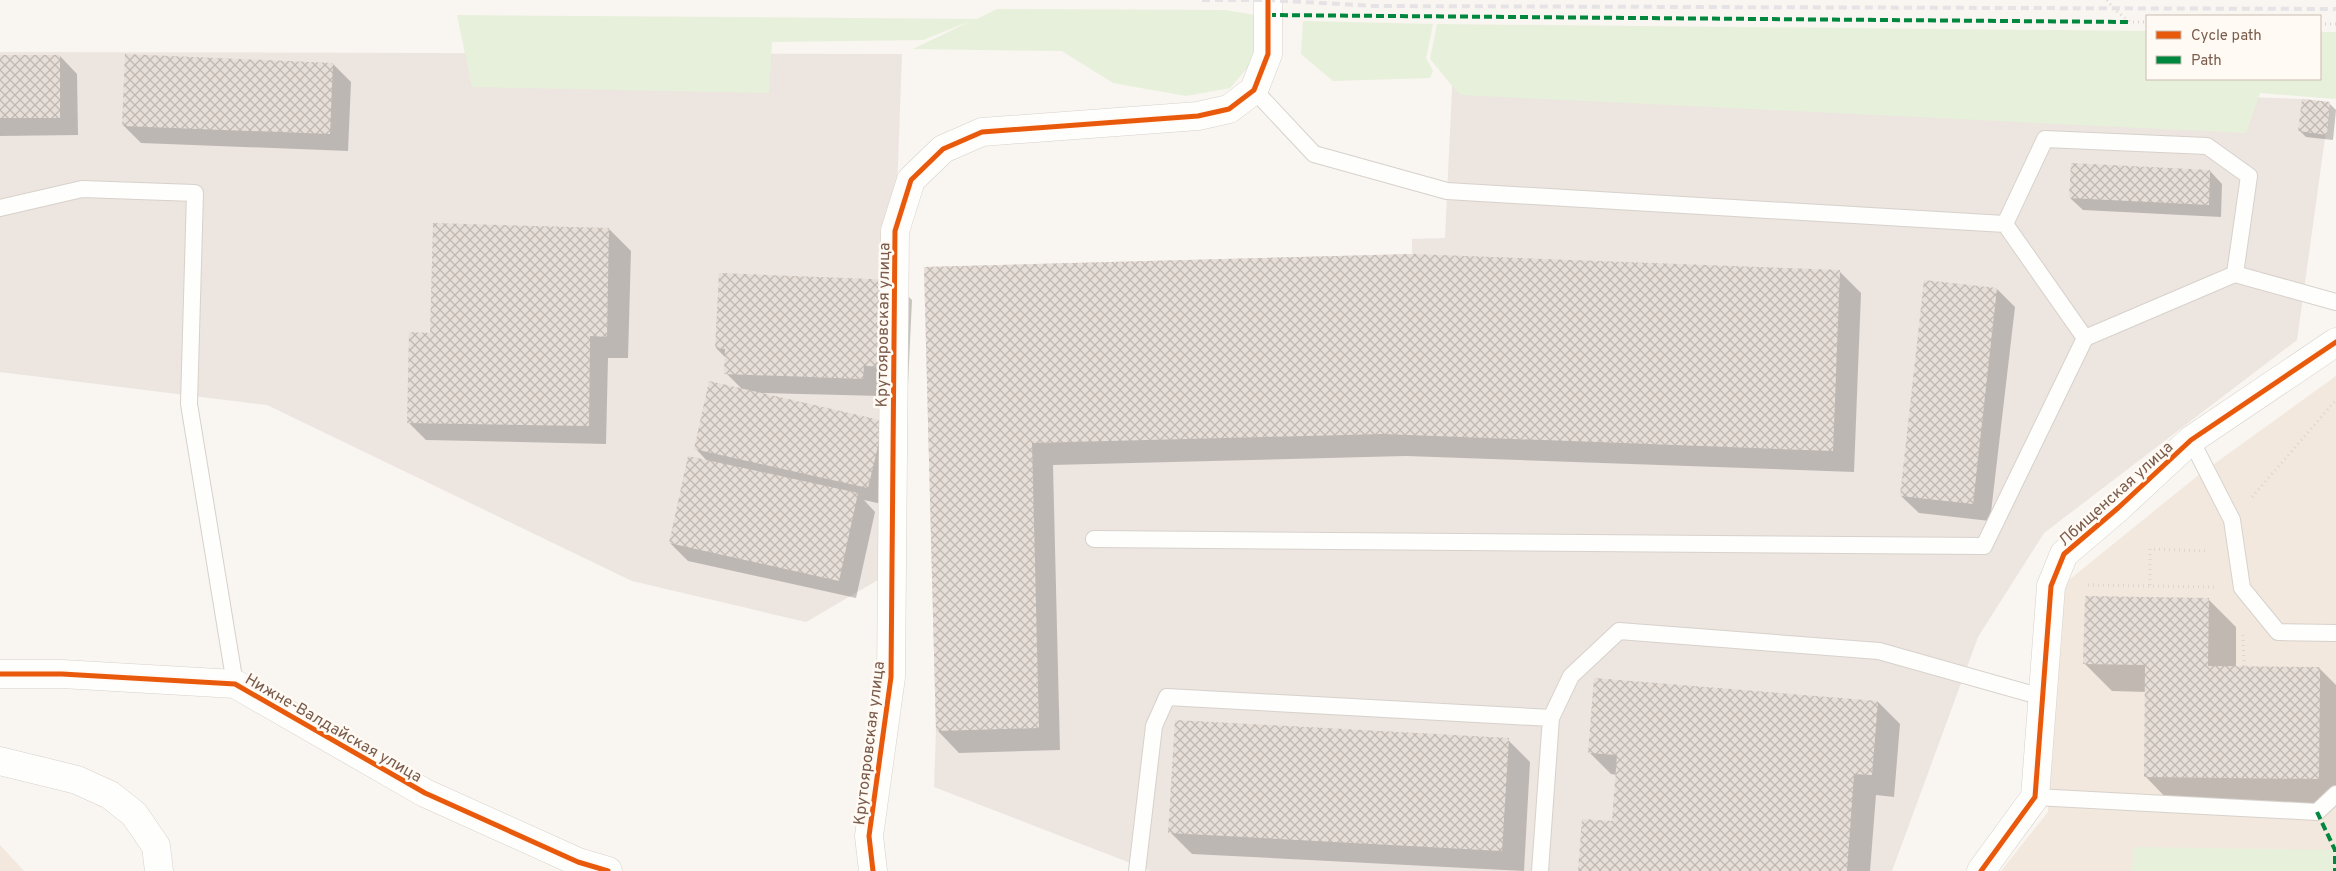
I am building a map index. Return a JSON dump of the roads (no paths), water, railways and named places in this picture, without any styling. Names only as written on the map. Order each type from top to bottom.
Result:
[{"type":"street","points":[[1254,90],[1268,54],[1268,0]]},
{"type":"street","name":"Крутояровская улица","points":[[873,871],[869,836],[891,676],[895,231],[911,180],[943,149],[982,132],[1198,116],[1229,109],[1254,90]]},
{"type":"street","name":"Лбищенская улица","points":[[2035,797],[2051,586],[2064,554],[2118,508],[2192,440],[2336,342]]},
{"type":"street","name":"Нижне-Валдайская улица","points":[[0,674],[62,674],[235,684],[425,794],[578,862],[608,871]]},
{"type":"street","points":[[0,761],[77,780],[110,795],[134,814],[156,846],[159,871]]},
{"type":"street","points":[[1981,871],[2035,797]]},
{"type":"lane","points":[[1254,90],[1314,154],[1447,191],[2005,224]]},
{"type":"lane","points":[[2005,224],[2045,139],[2207,146],[2249,176],[2235,274]]},
{"type":"lane","points":[[0,208],[82,189],[195,193],[189,404],[235,684]]},
{"type":"lane","points":[[2005,224],[2085,338]]},
{"type":"lane","points":[[1094,539],[1984,546],[2085,338],[2235,274],[2336,302]]},
{"type":"lane","points":[[2192,440],[2232,520],[2242,588],[2278,632],[2336,633]]},
{"type":"lane","points":[[1540,871],[1551,718],[1571,676],[1619,631],[1879,651],[2042,697]]},
{"type":"lane","points":[[1137,871],[1154,726],[1167,697],[1551,718]]},
{"type":"lane","points":[[2035,797],[2317,812],[2336,794]]},
{"type":"railway","points":[[1202,0],[1268,0],[1374,6],[2336,9]]}]
